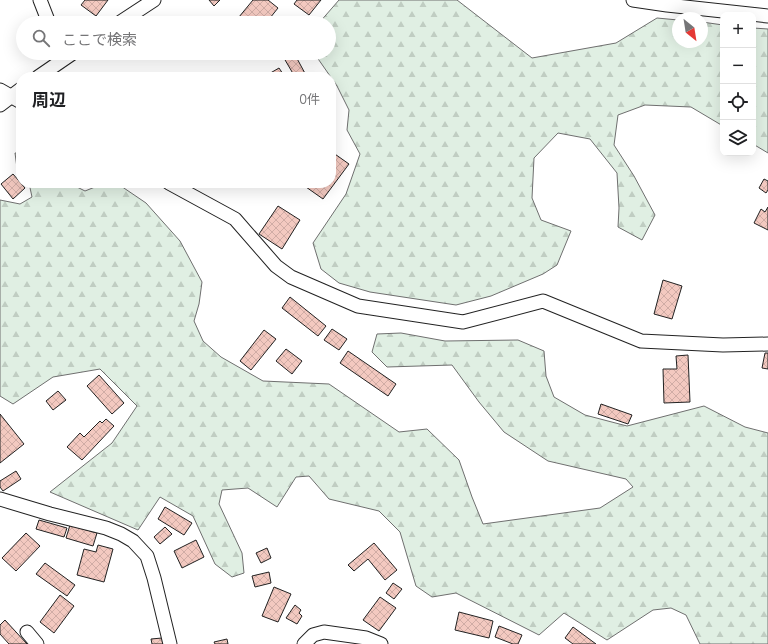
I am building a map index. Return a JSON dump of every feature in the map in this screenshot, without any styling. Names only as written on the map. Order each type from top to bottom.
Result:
[{"type":"street","points":[[40,0],[46,16]]},
{"type":"street","points":[[130,16],[154,0]]},
{"type":"street","points":[[633,0],[668,6],[768,16]]},
{"type":"street","points":[[44,72],[60,60]]},
{"type":"street","points":[[178,188],[235,219],[276,266],[291,277],[358,306],[463,322],[542,301],[641,341],[723,345],[768,344]]},
{"type":"street","points":[[0,499],[50,514],[106,528],[133,541],[147,556],[156,585],[170,644]]},
{"type":"street","points":[[27,632],[37,644]]},
{"type":"street","points":[[304,644],[313,635],[324,632],[366,638],[381,644]]},
{"type":"green space","points":[[339,0],[457,0],[532,58],[616,43],[657,18],[672,19],[672,48],[708,48],[708,23],[720,25],[720,124],[691,107],[645,105],[618,115],[614,145],[634,176],[655,215],[642,240],[618,227],[619,208],[617,173],[590,139],[558,133],[534,158],[532,198],[541,220],[571,231],[557,265],[543,274],[491,296],[456,305],[370,292],[339,283],[321,269],[313,243],[346,194],[360,154],[347,130],[349,110],[336,85],[336,72],[327,72],[319,60],[336,60],[336,16],[325,16]]},
{"type":"green space","points":[[756,28],[768,29],[768,153],[756,146]]},
{"type":"green space","points":[[30,188],[79,188],[85,191],[92,188],[124,188],[146,203],[180,241],[202,282],[199,304],[194,321],[203,341],[221,357],[263,381],[329,384],[399,432],[427,429],[459,460],[483,524],[600,508],[633,487],[626,479],[548,461],[504,432],[479,402],[452,365],[387,367],[372,352],[377,334],[401,333],[445,341],[518,340],[544,351],[546,376],[554,397],[585,415],[627,426],[704,406],[745,427],[768,433],[768,644],[700,644],[686,615],[671,608],[653,610],[607,640],[564,613],[539,635],[456,593],[432,597],[416,586],[400,532],[379,511],[329,499],[309,476],[296,477],[277,507],[248,488],[222,490],[219,504],[242,553],[244,573],[232,577],[215,564],[193,516],[160,497],[138,530],[50,492],[112,443],[137,406],[100,369],[53,377],[13,404],[0,396],[0,200],[20,204],[32,197]]},
{"type":"building","points":[[85,0],[108,0],[96,16],[81,5]]},
{"type":"building","points":[[209,0],[220,0],[214,6]]},
{"type":"building","points":[[253,0],[268,0],[278,8],[272,16],[240,16]]},
{"type":"building","points":[[297,0],[321,0],[309,15],[294,4]]},
{"type":"building","points":[[285,60],[298,60],[304,72],[292,72]]},
{"type":"building","points":[[279,68],[282,72],[272,72]]},
{"type":"building","points":[[336,155],[349,164],[336,182]]},
{"type":"building","points":[[13,174],[16,178],[16,188],[25,188],[13,199],[1,184]]},
{"type":"building","points":[[764,179],[768,181],[768,190],[766,193],[759,188]]},
{"type":"building","points":[[307,188],[331,188],[323,199]]},
{"type":"building","points":[[278,206],[300,220],[282,249],[259,234]]},
{"type":"building","points":[[768,207],[768,230],[754,223],[761,209],[765,212]]},
{"type":"building","points":[[663,280],[682,286],[672,319],[654,314]]},
{"type":"building","points":[[290,297],[326,326],[318,336],[282,308]]},
{"type":"building","points":[[332,329],[347,339],[339,350],[324,340]]},
{"type":"building","points":[[264,330],[276,339],[251,370],[240,361]]},
{"type":"building","points":[[286,349],[302,361],[292,374],[276,361]]},
{"type":"building","points":[[348,351],[396,384],[388,396],[340,363]]},
{"type":"building","points":[[765,353],[768,353],[768,369],[762,368]]},
{"type":"building","points":[[688,355],[690,402],[664,403],[663,369],[677,369],[676,356]]},
{"type":"building","points":[[99,375],[124,403],[112,414],[87,386]]},
{"type":"building","points":[[58,391],[66,400],[53,410],[46,401]]},
{"type":"building","points":[[601,404],[632,415],[628,424],[598,414]]},
{"type":"building","points":[[0,414],[24,444],[0,463]]},
{"type":"building","points":[[106,419],[114,426],[82,460],[67,447],[80,433],[84,437],[100,421],[102,423]]},
{"type":"building","points":[[16,471],[21,479],[3,491],[0,487],[0,481]]},
{"type":"building","points":[[165,507],[192,523],[184,535],[158,519]]},
{"type":"building","points":[[39,520],[67,528],[64,537],[36,529]]},
{"type":"building","points":[[70,525],[97,533],[93,546],[66,538]]},
{"type":"building","points":[[165,527],[172,534],[160,544],[154,537]]},
{"type":"building","points":[[26,533],[40,546],[16,571],[2,558]]},
{"type":"building","points":[[196,540],[204,557],[182,568],[174,551]]},
{"type":"building","points":[[374,543],[397,570],[385,580],[368,559],[354,571],[348,565]]},
{"type":"building","points":[[98,545],[113,549],[104,582],[77,575],[84,549],[96,552]]},
{"type":"building","points":[[267,548],[271,558],[261,563],[256,553]]},
{"type":"building","points":[[45,563],[75,585],[67,596],[36,574]]},
{"type":"building","points":[[269,572],[271,583],[255,587],[252,576]]},
{"type":"building","points":[[393,583],[402,589],[394,599],[386,593]]},
{"type":"building","points":[[274,587],[291,594],[278,622],[262,616]]},
{"type":"building","points":[[60,595],[74,606],[54,633],[40,622]]},
{"type":"building","points":[[380,597],[396,608],[379,631],[363,620]]},
{"type":"building","points":[[295,605],[301,610],[299,613],[302,616],[297,624],[286,618]]},
{"type":"building","points":[[459,612],[493,621],[489,638],[455,630]]},
{"type":"building","points":[[5,620],[27,644],[9,644],[0,634],[0,625]]},
{"type":"building","points":[[499,626],[522,635],[518,644],[513,644],[495,637]]},
{"type":"building","points":[[573,627],[596,644],[573,644],[565,638]]},
{"type":"building","points":[[162,638],[163,644],[152,644],[151,639]]},
{"type":"building","points":[[227,639],[228,644],[215,644],[214,642]]}]
